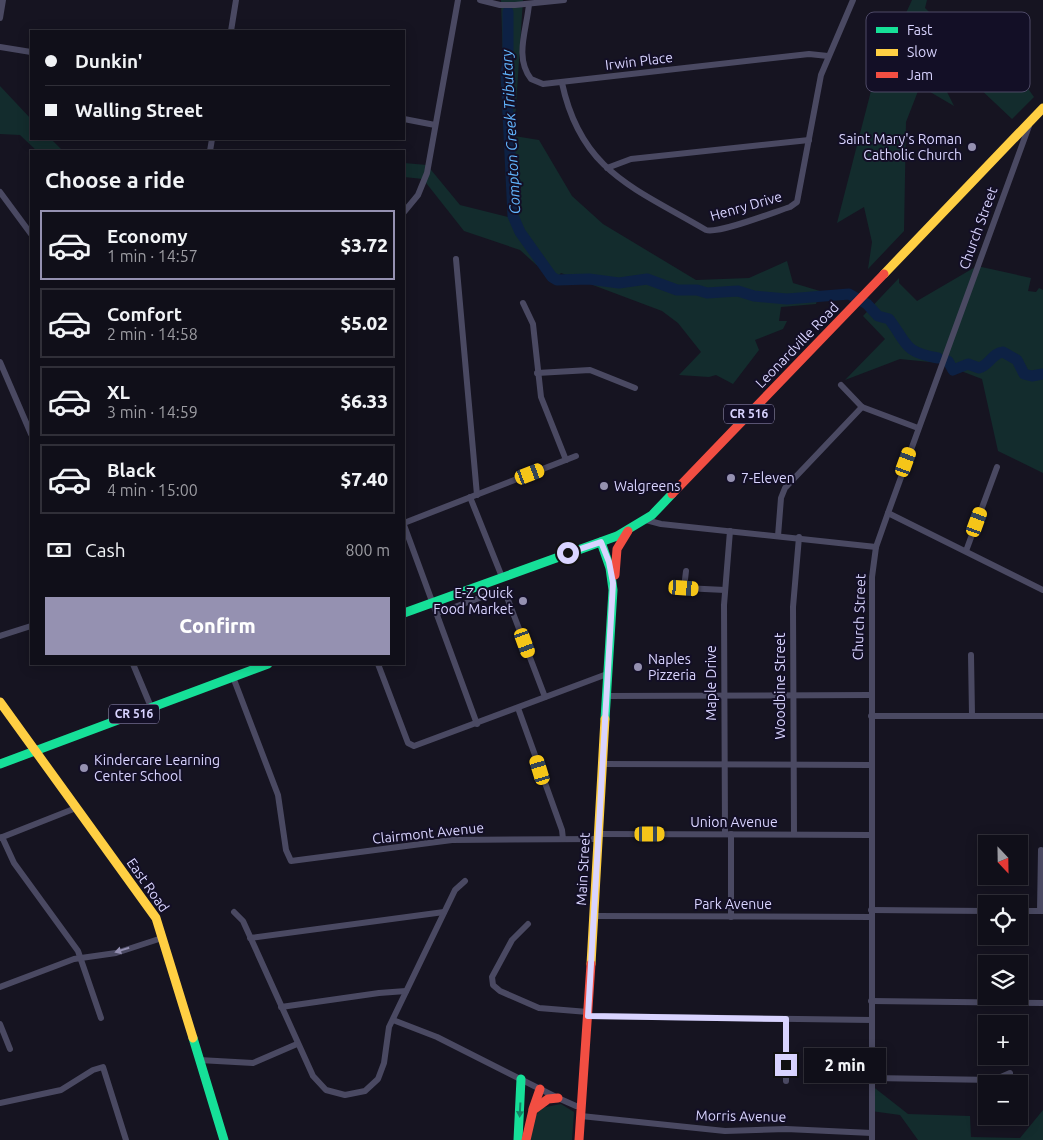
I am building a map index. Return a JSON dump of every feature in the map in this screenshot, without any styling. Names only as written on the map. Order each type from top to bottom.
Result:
[{"type":"main road","name":"Leonardville Road","points":[[405,613],[601,542],[628,531],[646,520],[662,507],[1043,108]]},
{"type":"main road","points":[[613,590],[617,549],[628,531]]},
{"type":"main road","name":"Main Street","points":[[579,1140],[613,590],[610,568],[601,542]]},
{"type":"main road","name":"CR 516","points":[[0,764],[265,665]]},
{"type":"main road","name":"East Road","points":[[0,702],[153,913],[224,1140]]},
{"type":"main road","points":[[518,1140],[521,1079]]},
{"type":"main road","points":[[526,1140],[540,1089]]},
{"type":"main road","points":[[533,1110],[548,1099],[558,1098]]},
{"type":"street","points":[[0,18],[3,0]]},
{"type":"street","points":[[231,30],[236,0]]},
{"type":"street","points":[[405,211],[418,195],[424,182],[458,0]]},
{"type":"street","points":[[480,0],[500,5],[564,0]]},
{"type":"street","name":"Henry Drive","points":[[562,83],[566,103],[577,131],[596,159],[626,182],[706,230],[714,231],[795,205],[799,198],[818,90],[828,56],[853,0]]},
{"type":"street","name":"Irwin Place","points":[[529,4],[522,44],[525,70],[531,79],[538,83],[562,83],[809,54],[828,56]]},
{"type":"street","points":[[0,47],[30,52]]},
{"type":"street","points":[[405,119],[435,125]]},
{"type":"street","name":"Church Street","points":[[872,1136],[870,593],[876,547],[1030,122]]},
{"type":"street","points":[[607,168],[630,159],[809,140]]},
{"type":"street","points":[[0,192],[30,233]]},
{"type":"street","points":[[456,259],[474,496],[502,577]]},
{"type":"street","points":[[523,303],[533,324],[541,397],[566,460]]},
{"type":"street","points":[[0,362],[30,432]]},
{"type":"street","points":[[537,373],[590,370],[636,388]]},
{"type":"street","points":[[841,385],[862,407],[918,428]]},
{"type":"street","points":[[778,536],[781,498],[785,488],[862,407]]},
{"type":"street","points":[[405,524],[576,456]]},
{"type":"street","points":[[966,551],[996,467]]},
{"type":"street","points":[[888,513],[1043,590]]},
{"type":"street","points":[[646,520],[661,524],[799,537],[876,547]]},
{"type":"street","points":[[405,527],[477,724]]},
{"type":"street","name":"Maple Drive","points":[[730,531],[724,590],[724,765],[731,917]]},
{"type":"street","name":"Woodbine Street","points":[[794,834],[793,607],[799,537]]},
{"type":"street","points":[[686,571],[684,588],[724,590]]},
{"type":"street","points":[[438,613],[496,592],[505,592],[545,697]]},
{"type":"street","points":[[0,636],[30,626]]},
{"type":"street","points":[[971,655],[972,715]]},
{"type":"street","points":[[133,665],[152,707]]},
{"type":"street","points":[[378,665],[409,745],[414,746],[607,674]]},
{"type":"street","name":"Clairmont Avenue","points":[[233,677],[278,796],[286,850],[291,861],[452,840],[563,839],[598,836]]},
{"type":"street","points":[[606,696],[870,695]]},
{"type":"street","points":[[518,708],[562,830],[563,839]]},
{"type":"street","points":[[870,716],[1043,716]]},
{"type":"street","points":[[602,764],[870,765]]},
{"type":"street","points":[[76,808],[1,837],[14,863],[77,948],[101,1018]]},
{"type":"street","name":"Union Avenue","points":[[598,836],[728,834],[870,836]]},
{"type":"street","points":[[1028,911],[1042,911],[1041,850]]},
{"type":"street","points":[[234,912],[240,918],[250,938],[313,1076],[326,1090],[345,1096],[362,1092],[378,1079],[382,1071],[389,1027],[455,890],[465,881]]},
{"type":"street","name":"Park Avenue","points":[[594,916],[731,917],[978,911]]},
{"type":"street","points":[[250,938],[444,912]]},
{"type":"street","points":[[528,924],[512,940],[492,977],[493,985],[500,991],[539,1008],[588,1014],[872,1020]]},
{"type":"street","points":[[0,987],[81,958],[116,953],[162,938]]},
{"type":"street","points":[[281,1007],[379,992],[406,991]]},
{"type":"street","points":[[871,1001],[1043,1002]]},
{"type":"street","points":[[786,1019],[786,1081]]},
{"type":"street","points":[[393,1020],[437,1037],[558,1098],[576,1106],[582,1106]]},
{"type":"street","points":[[0,1024],[10,1049]]},
{"type":"street","points":[[199,1060],[253,1063],[298,1044]]},
{"type":"street","points":[[0,1103],[61,1090],[93,1070],[103,1067],[126,1140]]},
{"type":"street","points":[[872,1078],[994,1080],[1010,1072]]},
{"type":"street","name":"Morris Avenue","points":[[581,1116],[725,1131],[786,1129],[872,1136]]},
{"type":"green space","points":[[501,0],[523,0],[514,136],[539,140],[572,196],[603,224],[696,280],[749,278],[787,261],[793,283],[820,291],[816,304],[781,307],[779,321],[787,321],[783,329],[755,340],[759,350],[733,384],[716,375],[709,377],[679,375],[701,352],[678,323],[662,311],[561,273],[554,281],[520,250],[464,231],[423,179],[405,177],[405,163],[427,165],[460,205],[508,217]]},
{"type":"green space","points":[[912,0],[927,0],[925,8],[929,12],[906,12]]},
{"type":"green space","points":[[0,86],[30,118],[30,140],[52,140],[62,150],[36,150],[20,135],[0,134]]},
{"type":"green space","points":[[1030,91],[1034,97],[1012,119],[983,92]]},
{"type":"green space","points":[[871,92],[918,92],[906,122],[904,231],[868,269],[872,242],[864,207],[837,223]]},
{"type":"green space","points":[[930,92],[947,92],[954,106]]},
{"type":"green space","points":[[977,266],[1031,278],[1028,291],[1036,292],[1039,288],[1043,290],[1043,473],[998,451],[982,379],[940,363],[900,359],[845,380],[885,339],[863,316],[899,278],[899,283],[917,301]]},
{"type":"green space","points":[[871,1085],[908,1114],[970,1116],[971,1137],[1020,1138],[1043,1110],[1043,1140],[918,1140],[900,1115],[871,1111]]},
{"type":"green space","points":[[561,1104],[574,1112],[572,1140],[528,1140],[533,1120],[541,1108]]},
{"type":"waterway","name":"Compton Creek Tributary","points":[[508,12],[508,63],[506,73],[513,216],[520,232],[552,277],[557,280],[589,279],[619,283],[647,279],[677,290],[697,290],[707,293],[738,291],[754,296],[787,299],[849,294],[867,304],[878,316],[889,319],[907,346],[912,350],[938,358]]},
{"type":"waterway","name":"Compton Creek Tributary","points":[[948,361],[953,370],[968,364],[979,368],[996,354],[1003,352],[1017,360],[1024,374],[1032,376],[1043,374]]},
{"type":"traffic: fast","points":[[405,613],[617,536],[652,515],[672,494]]},
{"type":"traffic: fast","points":[[601,542],[610,568],[613,590],[605,719]]},
{"type":"traffic: fast","points":[[0,764],[265,665]]},
{"type":"traffic: fast","points":[[193,1038],[224,1140]]},
{"type":"traffic: fast","points":[[518,1140],[521,1079]]},
{"type":"traffic: slow","points":[[884,274],[1043,108]]},
{"type":"traffic: slow","points":[[0,702],[156,918],[193,1038]]},
{"type":"traffic: slow","points":[[591,964],[605,719]]},
{"type":"traffic: jam","points":[[672,494],[884,274]]},
{"type":"traffic: jam","points":[[615,575],[617,549],[628,531]]},
{"type":"traffic: jam","points":[[579,1140],[591,964]]},
{"type":"traffic: jam","points":[[533,1109],[540,1089]]},
{"type":"traffic: jam","points":[[526,1140],[533,1110],[548,1099],[558,1098]]},
{"type":"place","name":"Saint Mary's Roman Catholic Church","points":[[972,147]]},
{"type":"place","name":"7-Eleven","points":[[731,478]]},
{"type":"place","name":"Walgreens","points":[[604,486]]},
{"type":"place","name":"E-Z Quick Food Market","points":[[523,601]]},
{"type":"place","name":"Naples Pizzeria","points":[[638,667]]},
{"type":"place","name":"Kindercare Learning Center School","points":[[84,768]]},
{"type":"route","points":[[568,553],[601,542],[609,562],[613,583],[588,1016],[786,1019],[786,1065]]}]
